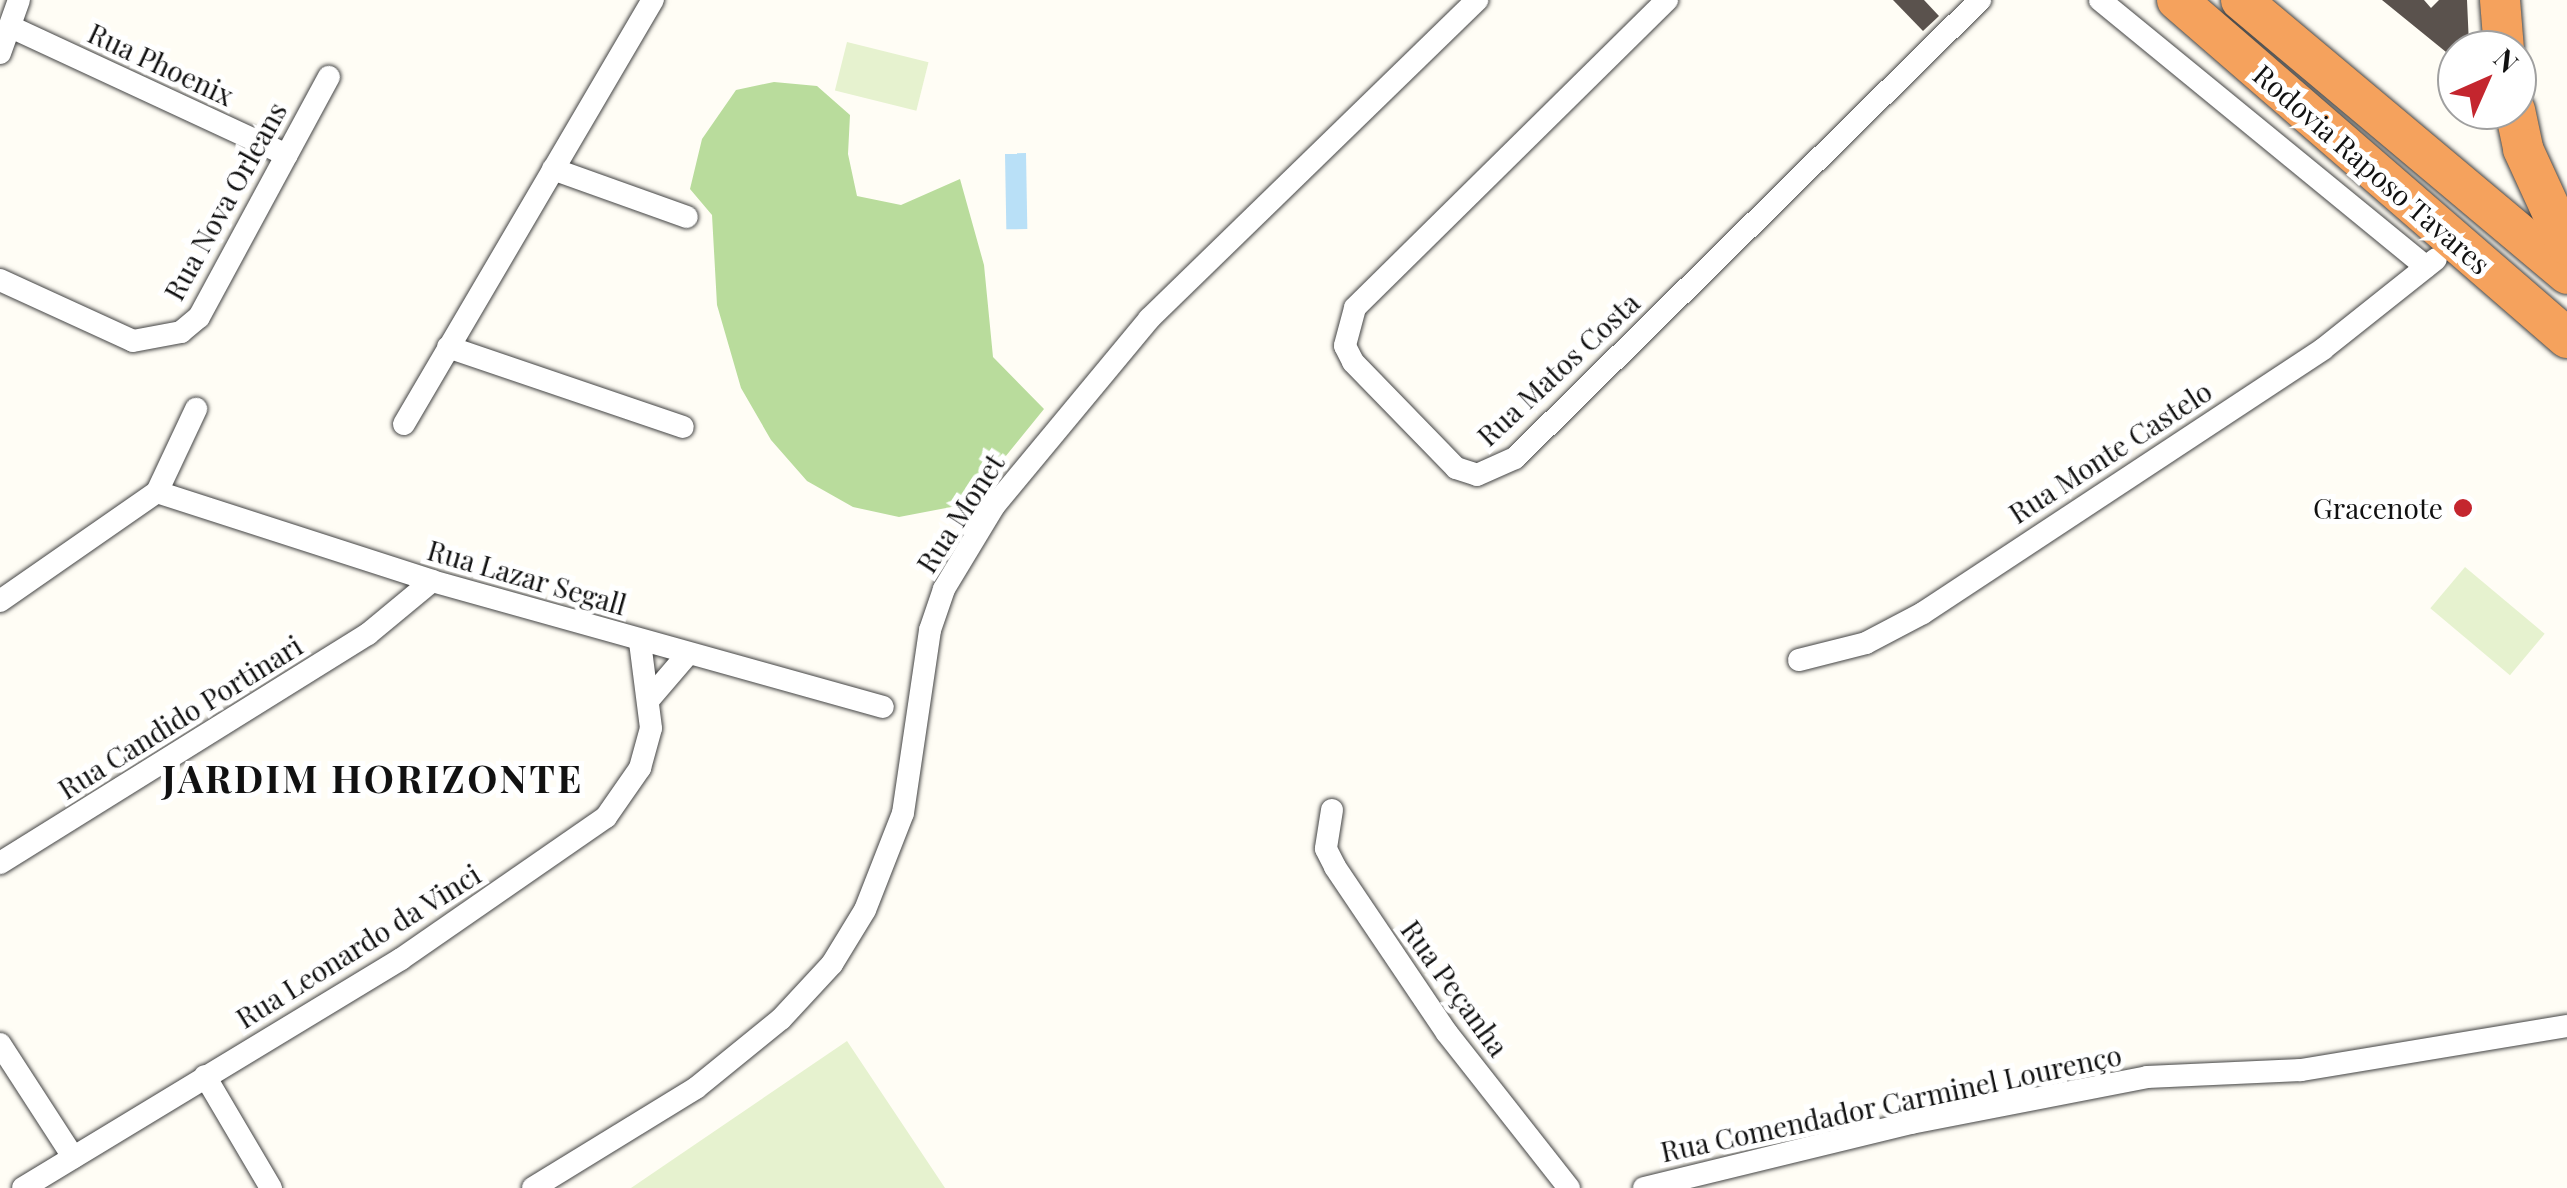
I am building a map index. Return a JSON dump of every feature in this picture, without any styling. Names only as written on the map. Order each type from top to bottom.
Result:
[{"type":"highway","name":"Rodovia Raposo Tavares","points":[[2177,0],[2567,338]]},
{"type":"highway","name":"Rodovia Raposo Tavares","points":[[2240,0],[2567,274]]},
{"type":"highway","points":[[2500,0],[2502,30]]},
{"type":"highway","points":[[2519,130],[2523,149],[2567,245]]},
{"type":"street","points":[[0,53],[18,0]]},
{"type":"street","points":[[404,424],[653,0]]},
{"type":"street","name":"Rua Monet","points":[[533,1188],[696,1088],[781,1019],[832,964],[865,910],[903,813],[930,630],[944,589],[994,506],[1149,319],[1477,0]]},
{"type":"street","name":"Rua Matos Costa","points":[[1668,0],[1354,308],[1346,346],[1352,362],[1456,468],[1477,474],[1515,458],[1980,0]]},
{"type":"street","points":[[2100,0],[2431,263],[2482,264]]},
{"type":"street","name":"Rua Phoenix","points":[[10,26],[287,155]]},
{"type":"street","name":"Rua Nova Orleans","points":[[0,280],[133,341],[160,340],[199,317],[329,77]]},
{"type":"street","points":[[554,169],[687,217]]},
{"type":"street","points":[[2431,218],[2431,263]]},
{"type":"street","name":"Rua Monte Castelo","points":[[1799,660],[1866,643],[1923,614],[2323,349],[2431,263]]},
{"type":"street","points":[[448,347],[683,427]]},
{"type":"street","points":[[0,601],[157,492],[196,409]]},
{"type":"street","name":"Rua Lazar Segall","points":[[157,492],[432,581],[687,656],[883,707]]},
{"type":"street","points":[[387,615],[390,568]]},
{"type":"street","name":"Rua Candido Portinari","points":[[0,863],[209,737],[368,634],[432,581]]},
{"type":"street","name":"Rua Leonardo da Vinci","points":[[23,1188],[401,959],[606,817],[640,768],[651,697],[640,642]]},
{"type":"street","points":[[651,697],[687,656]]},
{"type":"street","name":"Rua Peçanha","points":[[1332,810],[1326,849],[1335,867],[1447,1033],[1568,1188]]},
{"type":"street","name":"Rua Comendador Carminel Lourenço","points":[[1644,1188],[1911,1123],[2147,1077],[2301,1070],[2567,1026]]},
{"type":"street","points":[[0,1044],[73,1157]]},
{"type":"street","points":[[205,1076],[272,1188]]},
{"type":"green space","points":[[847,42],[929,62],[916,111],[835,91]]},
{"type":"green space","points":[[774,82],[817,86],[850,115],[848,154],[857,196],[901,205],[960,179],[984,265],[993,357],[1044,409],[967,504],[899,517],[853,507],[807,481],[771,440],[741,388],[717,305],[712,215],[690,189],[702,139],[736,90]]},
{"type":"green space","points":[[2465,567],[2545,634],[2510,675],[2430,608]]},
{"type":"green space","points":[[847,1041],[945,1188],[631,1188]]},
{"type":"water","points":[[1005,153],[1026,153],[1027,229],[1006,229]]},
{"type":"building","points":[[1893,0],[1924,0],[1939,16],[1923,31]]},
{"type":"building","points":[[2382,0],[2424,0],[2431,8],[2439,0],[2467,0],[2468,30],[2437,30],[2437,45]]},
{"type":"place","name":"Gracenote","points":[[2463,508]]},
{"type":"district","name":"JARDIM HORIZONTE","points":[[373,778]]}]
